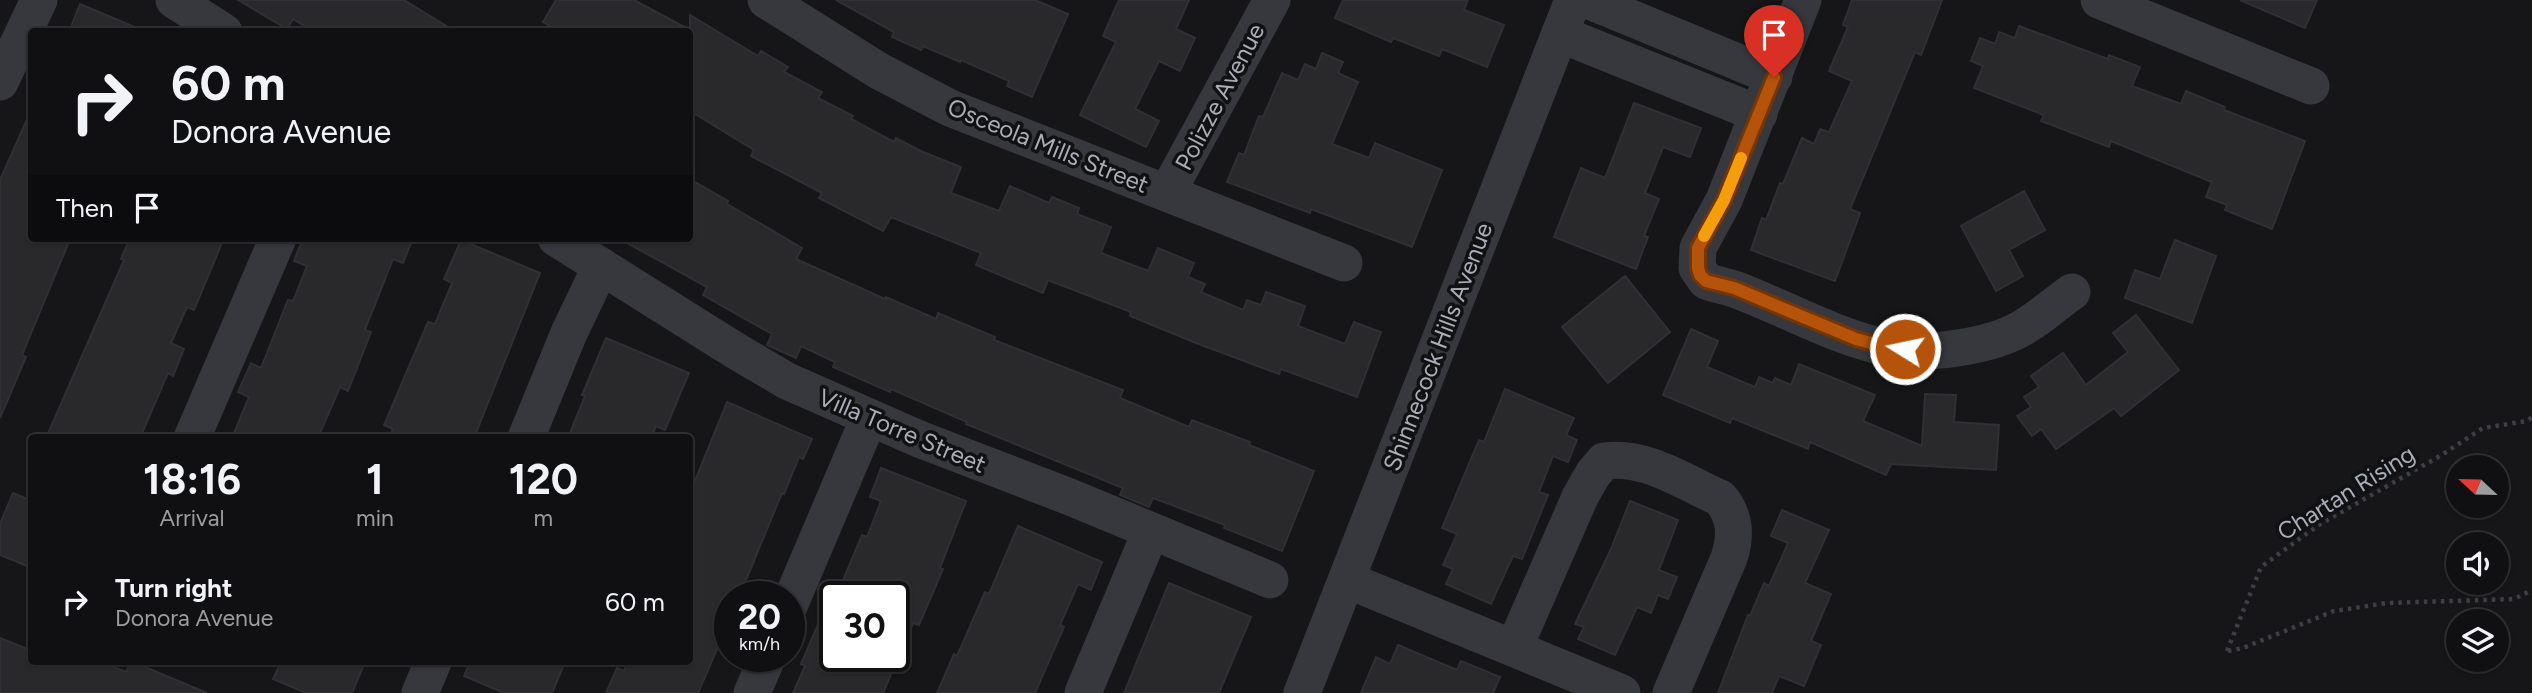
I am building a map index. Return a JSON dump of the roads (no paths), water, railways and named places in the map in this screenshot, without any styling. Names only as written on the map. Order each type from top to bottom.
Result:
[{"type":"street","points":[[0,82],[6,33],[39,0]]},
{"type":"street","points":[[174,0],[218,28]]},
{"type":"street","name":"Osceola Mills Street","points":[[766,0],[919,94],[1344,263]]},
{"type":"street","name":"Polizze Avenue","points":[[1167,193],[1272,0]]},
{"type":"street","name":"Shinnecock Hills Avenue","points":[[1302,693],[1573,0]]},
{"type":"street","points":[[1587,0],[1774,77]]},
{"type":"street","points":[[1803,0],[1724,200],[1698,248],[1698,268],[1706,281],[1734,288],[1856,339],[1889,348],[1922,351],[1976,344],[2014,332],[2072,292]]},
{"type":"street","points":[[2099,0],[2311,86]]},
{"type":"street","points":[[1560,34],[1759,114]]},
{"type":"street","points":[[1677,82],[1694,44]]},
{"type":"street","points":[[194,434],[276,242]]},
{"type":"street","name":"Villa Torre Street","points":[[562,242],[787,381],[870,418],[1270,580]]},
{"type":"street","points":[[528,434],[569,334],[601,266]]},
{"type":"street","points":[[800,581],[870,418]]},
{"type":"street","points":[[1514,648],[1580,497],[1593,474],[1604,461],[1640,461],[1720,498],[1729,509],[1734,525],[1734,543],[1671,693]]},
{"type":"street","points":[[1083,693],[1151,531]]},
{"type":"street","points":[[1347,580],[1622,693]]},
{"type":"street","points":[[420,693],[432,665]]},
{"type":"street","points":[[752,693],[761,672]]}]
